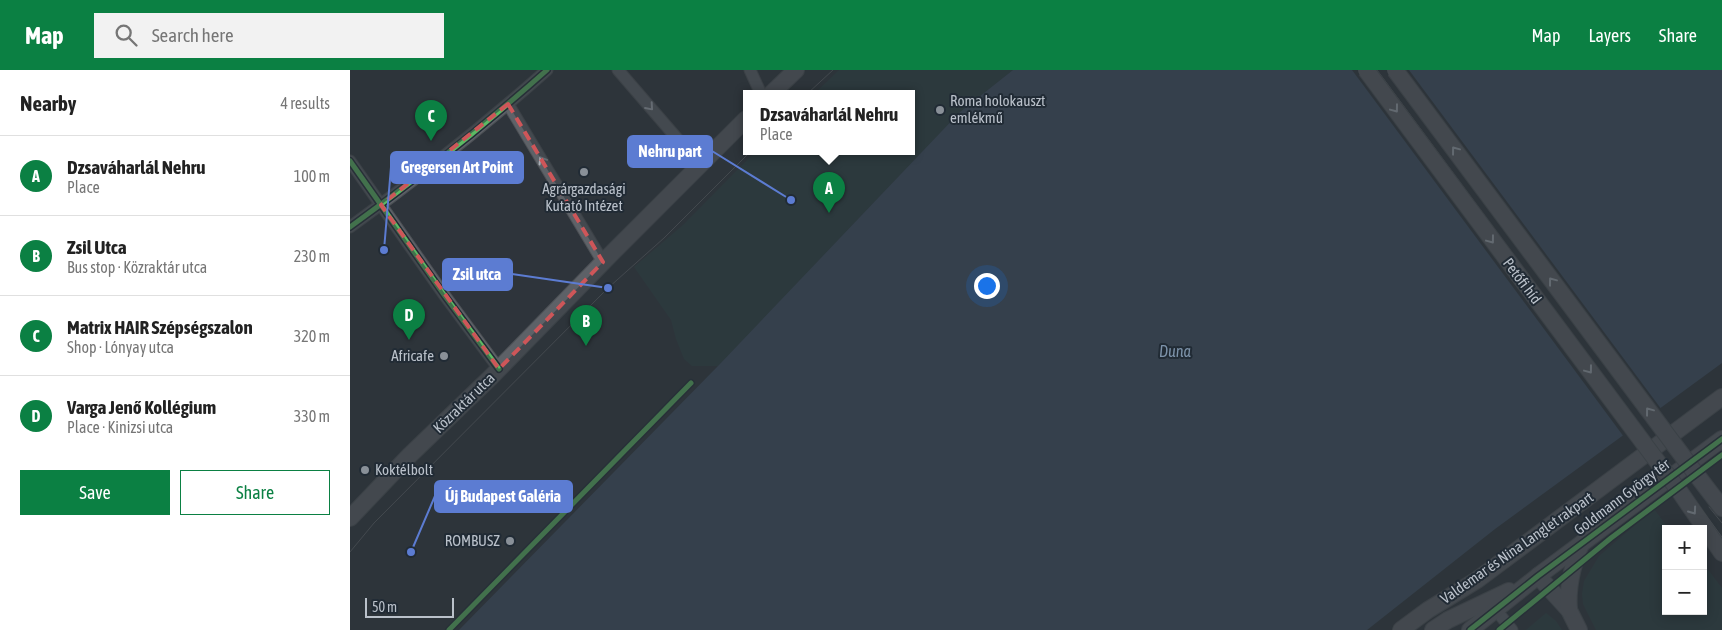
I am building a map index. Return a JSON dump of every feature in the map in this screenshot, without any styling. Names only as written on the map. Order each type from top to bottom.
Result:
[{"type":"main road","points":[[775,90],[796,70]]},
{"type":"main road","name":"Petőfi híd","points":[[1366,70],[1680,492],[1722,553]]},
{"type":"main road","name":"Petőfi híd","points":[[1395,70],[1722,508]]},
{"type":"main road","name":"Közraktár utca","points":[[350,518],[743,122]]},
{"type":"main road","name":"Valdemar és Nina Langlet rakpart","points":[[1401,630],[1428,610],[1477,580],[1722,397]]},
{"type":"main road","name":"Goldmann György tér","points":[[1538,576],[1722,438]]},
{"type":"main road","points":[[1569,610],[1568,598],[1571,572],[1582,544]]},
{"type":"main road","points":[[1538,576],[1569,610],[1579,630]]},
{"type":"main road","points":[[1470,630],[1538,576]]},
{"type":"main road","points":[[1433,630],[1448,620],[1538,576]]},
{"type":"street","points":[[350,228],[508,104],[548,70]]},
{"type":"street","points":[[618,70],[700,165]]},
{"type":"street","points":[[750,70],[759,90]]},
{"type":"street","points":[[508,104],[603,262]]},
{"type":"street","points":[[350,161],[499,369]]},
{"type":"street","points":[[1496,610],[1512,630]]},
{"type":"highlighted area","points":[[508,104],[603,262],[499,369],[381,205]]},
{"type":"shaded area","points":[[839,70],[1013,70],[960,112],[718,366],[692,366],[684,359],[671,320],[634,267],[683,225],[752,155],[915,155],[915,90],[818,90]]},
{"type":"shaded area","points":[[1654,509],[1666,525],[1662,525],[1662,615],[1707,615],[1707,568],[1722,588],[1722,630],[1596,630],[1583,604],[1582,594],[1584,581],[1599,556]]},
{"type":"shaded area","points":[[1546,613],[1556,621],[1562,630],[1526,630]]},
{"type":"water","name":"Duna","points":[[1013,70],[1722,70],[1722,363],[1495,529],[1367,630],[459,630],[718,366],[960,112]]},
{"type":"pier","points":[[1352,70],[1409,70],[1662,410],[1624,437]]},
{"type":"tram line","points":[[811,90],[833,70]]},
{"type":"tram line","points":[[1377,70],[1722,537]]},
{"type":"tram line","points":[[350,552],[374,523],[608,288],[664,238],[747,155]]},
{"type":"tram line","points":[[1709,507],[1722,523]]},
{"type":"cycle path","points":[[350,227],[450,151],[547,70]]},
{"type":"cycle path","points":[[350,161],[499,369]]},
{"type":"cycle path","points":[[449,630],[691,383]]},
{"type":"cycle path","points":[[1470,630],[1538,576],[1722,439]]},
{"type":"cycle path","points":[[1499,630],[1611,538],[1722,455]]},
{"type":"place","name":"Roma holokauszt emlékmű","points":[[940,110]]},
{"type":"place","name":"Matrix HAIR Szépségszalon","points":[[431,141]]},
{"type":"place","name":"Agrárgazdasági Kutató Intézet","points":[[584,172]]},
{"type":"place","name":"Nehru part","points":[[791,200]]},
{"type":"place","name":"Dzsaváharlál Nehru","points":[[829,213]]},
{"type":"place","name":"Gregersen Art Point","points":[[384,250]]},
{"type":"place","name":"Zsil utca","points":[[608,288]]},
{"type":"place","name":"Varga Jenő Kollégium","points":[[409,340]]},
{"type":"place","name":"Zsil Utca","points":[[586,346]]},
{"type":"place","name":"Africafe","points":[[444,356]]},
{"type":"place","name":"Koktélbolt","points":[[365,470]]},
{"type":"place","name":"ROMBUSZ","points":[[510,541]]},
{"type":"place","name":"Új Budapest Galéria","points":[[411,552]]}]
